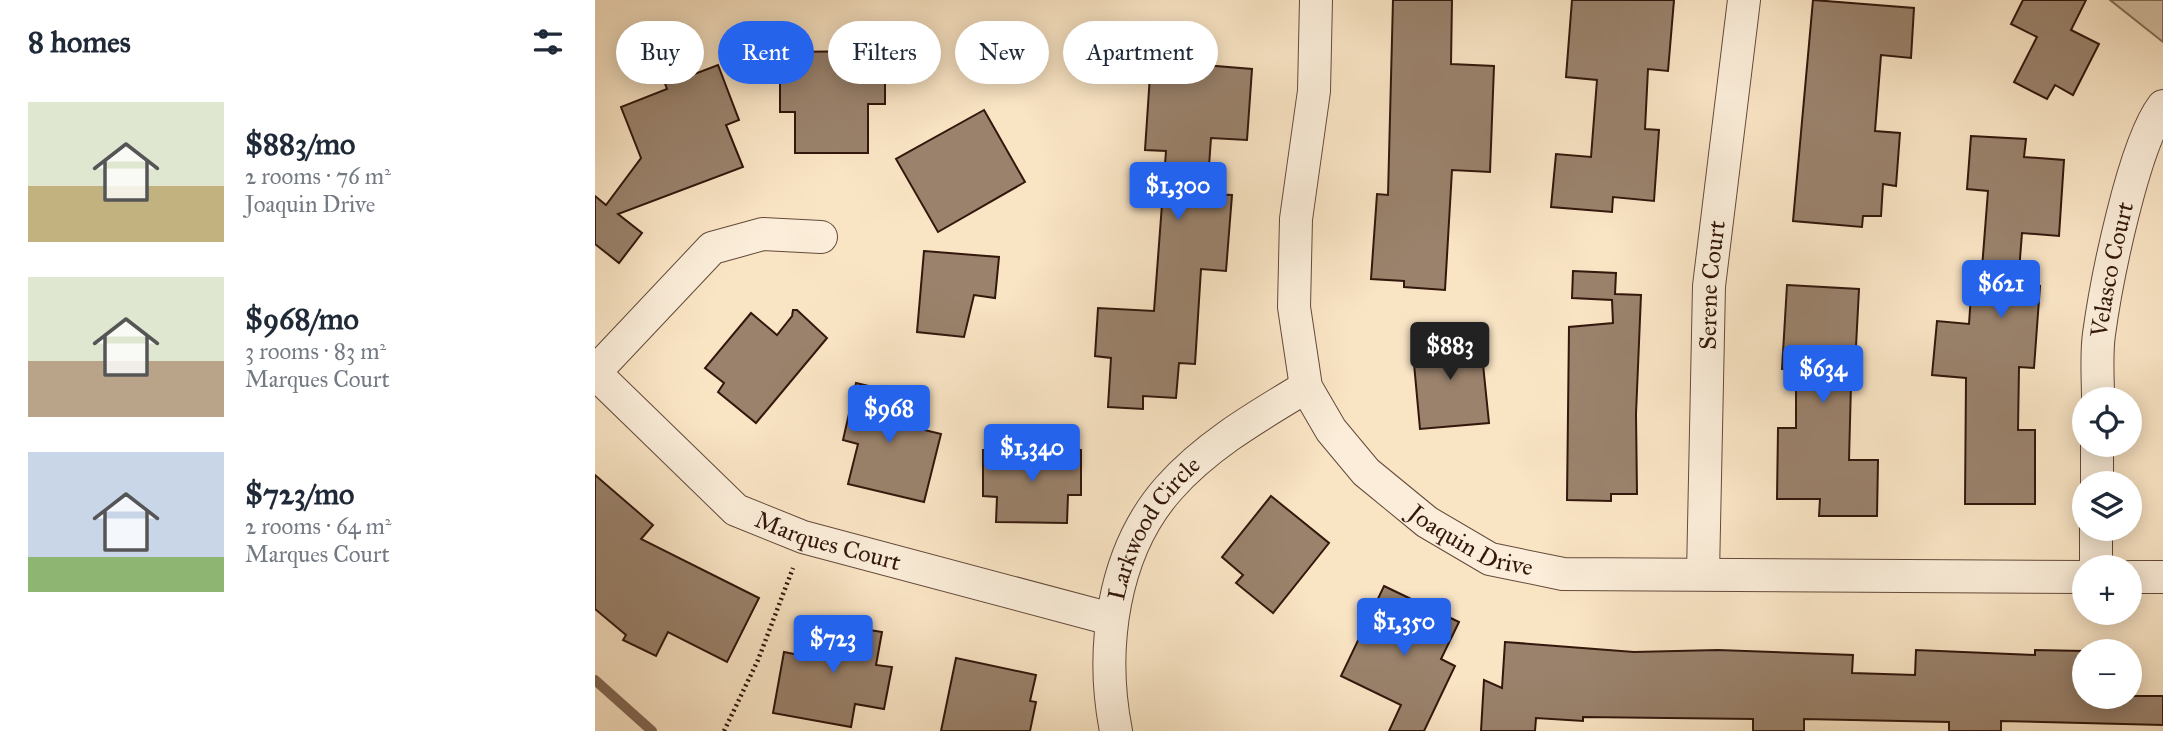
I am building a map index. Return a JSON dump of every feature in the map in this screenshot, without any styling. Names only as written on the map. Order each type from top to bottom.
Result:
[{"type":"street","name":"Joaquin Drive","points":[[1316,0],[1314,91],[1296,219],[1294,307],[1306,387],[1331,430],[1366,472],[1427,522],[1490,559],[1563,574],[2072,577]]},
{"type":"street","name":"Serene Court","points":[[1703,574],[1709,286],[1744,0]]},
{"type":"street","name":"Velasco Court","points":[[2098,387],[2099,336],[2113,262],[2137,161],[2163,106]]},
{"type":"street","points":[[595,372],[712,248],[763,234],[821,237]]},
{"type":"street","name":"Marques Court","points":[[595,372],[736,510],[803,537],[1111,619]]},
{"type":"street","name":"Larkwood Circle","points":[[1116,731],[1109,699],[1111,619],[1133,544],[1168,489],[1227,435],[1306,387]]},
{"type":"street","points":[[2142,577],[2163,577]]},
{"type":"path","points":[[724,731],[758,660],[803,537]]},
{"type":"shaded area","points":[[2110,0],[2163,0],[2163,42]]},
{"type":"building","points":[[1393,0],[1452,0],[1451,64],[1494,66],[1490,172],[1452,170],[1445,290],[1404,287],[1404,281],[1371,279],[1377,194],[1388,195]]},
{"type":"building","points":[[1572,0],[1674,0],[1668,71],[1648,69],[1645,129],[1659,130],[1654,201],[1613,197],[1612,212],[1551,207],[1556,154],[1591,157],[1597,80],[1566,77]]},
{"type":"building","points":[[1813,0],[1914,8],[1911,58],[1881,55],[1875,131],[1900,133],[1896,186],[1883,184],[1881,216],[1863,216],[1862,227],[1793,221]]},
{"type":"building","points":[[2023,0],[2086,0],[2071,30],[2099,44],[2073,95],[2055,85],[2047,99],[2014,82],[2037,37],[2011,24]]},
{"type":"building","points":[[814,52],[828,52],[828,84],[885,84],[885,104],[868,104],[868,153],[795,153],[795,112],[780,112],[780,84],[814,84]]},
{"type":"building","points":[[718,65],[718,84],[725,84],[739,120],[726,125],[743,167],[618,214],[642,233],[619,263],[595,244],[595,196],[606,205],[641,158],[621,107],[667,89],[665,84],[704,84],[704,70]]},
{"type":"building","points":[[1218,66],[1252,69],[1247,140],[1211,138],[1207,194],[1232,195],[1226,271],[1201,269],[1195,364],[1179,363],[1176,398],[1143,396],[1143,409],[1108,407],[1111,358],[1095,356],[1098,308],[1154,311],[1166,151],[1145,150],[1149,84],[1218,84]]},
{"type":"building","points":[[984,110],[1025,182],[938,232],[896,159]]},
{"type":"building","points":[[1971,136],[2026,139],[2024,157],[2064,160],[2059,236],[2022,233],[2018,284],[2040,286],[2034,368],[2019,367],[2018,430],[2035,430],[2035,504],[1965,504],[1966,378],[1932,375],[1937,321],[1969,324],[1972,280],[1981,281],[1988,191],[1967,189]]},
{"type":"building","points":[[924,251],[999,257],[995,298],[974,295],[964,337],[917,332]]},
{"type":"building","points":[[1573,271],[1616,273],[1615,294],[1641,295],[1636,414],[1637,494],[1611,494],[1611,501],[1567,500],[1569,327],[1613,323],[1612,300],[1572,298]]},
{"type":"building","points":[[1787,285],[1859,289],[1854,385],[1851,384],[1849,460],[1878,460],[1877,516],[1819,516],[1820,499],[1777,499],[1778,428],[1796,428],[1796,369],[1782,369]]},
{"type":"building","points":[[793,310],[797,310],[827,338],[756,423],[718,392],[724,383],[705,368],[751,313],[777,335],[792,316]]},
{"type":"building","points":[[1480,335],[1489,423],[1420,429],[1412,342]]},
{"type":"building","points":[[856,383],[911,396],[904,425],[941,434],[924,502],[848,484],[858,444],[843,440]]},
{"type":"building","points":[[983,450],[1081,450],[1081,495],[1068,495],[1067,523],[996,522],[997,497],[983,496]]},
{"type":"building","points":[[595,475],[653,525],[641,539],[759,598],[727,662],[668,632],[656,656],[623,640],[626,635],[595,609]]},
{"type":"building","points":[[1271,496],[1329,543],[1273,613],[1236,583],[1243,575],[1222,557]]},
{"type":"building","points":[[1384,586],[1459,622],[1441,659],[1455,666],[1424,731],[1389,731],[1401,705],[1341,676]]},
{"type":"building","points":[[810,620],[882,632],[876,665],[892,667],[884,709],[855,704],[851,727],[773,713],[784,652],[804,656]]},
{"type":"building","points":[[1505,642],[1634,652],[1718,650],[1853,655],[1852,673],[1915,675],[1916,650],[2035,655],[2035,650],[2072,651],[2072,709],[2142,709],[2142,696],[2163,696],[2163,725],[2001,721],[2001,731],[1949,731],[1949,722],[1804,719],[1804,731],[1753,731],[1753,719],[1583,717],[1583,721],[1536,718],[1535,731],[1481,731],[1484,680],[1502,688]]},
{"type":"building","points":[[956,658],[1036,675],[1030,701],[1036,702],[1030,731],[941,731]]},
{"type":"waterway","points":[[595,680],[652,731]]}]
